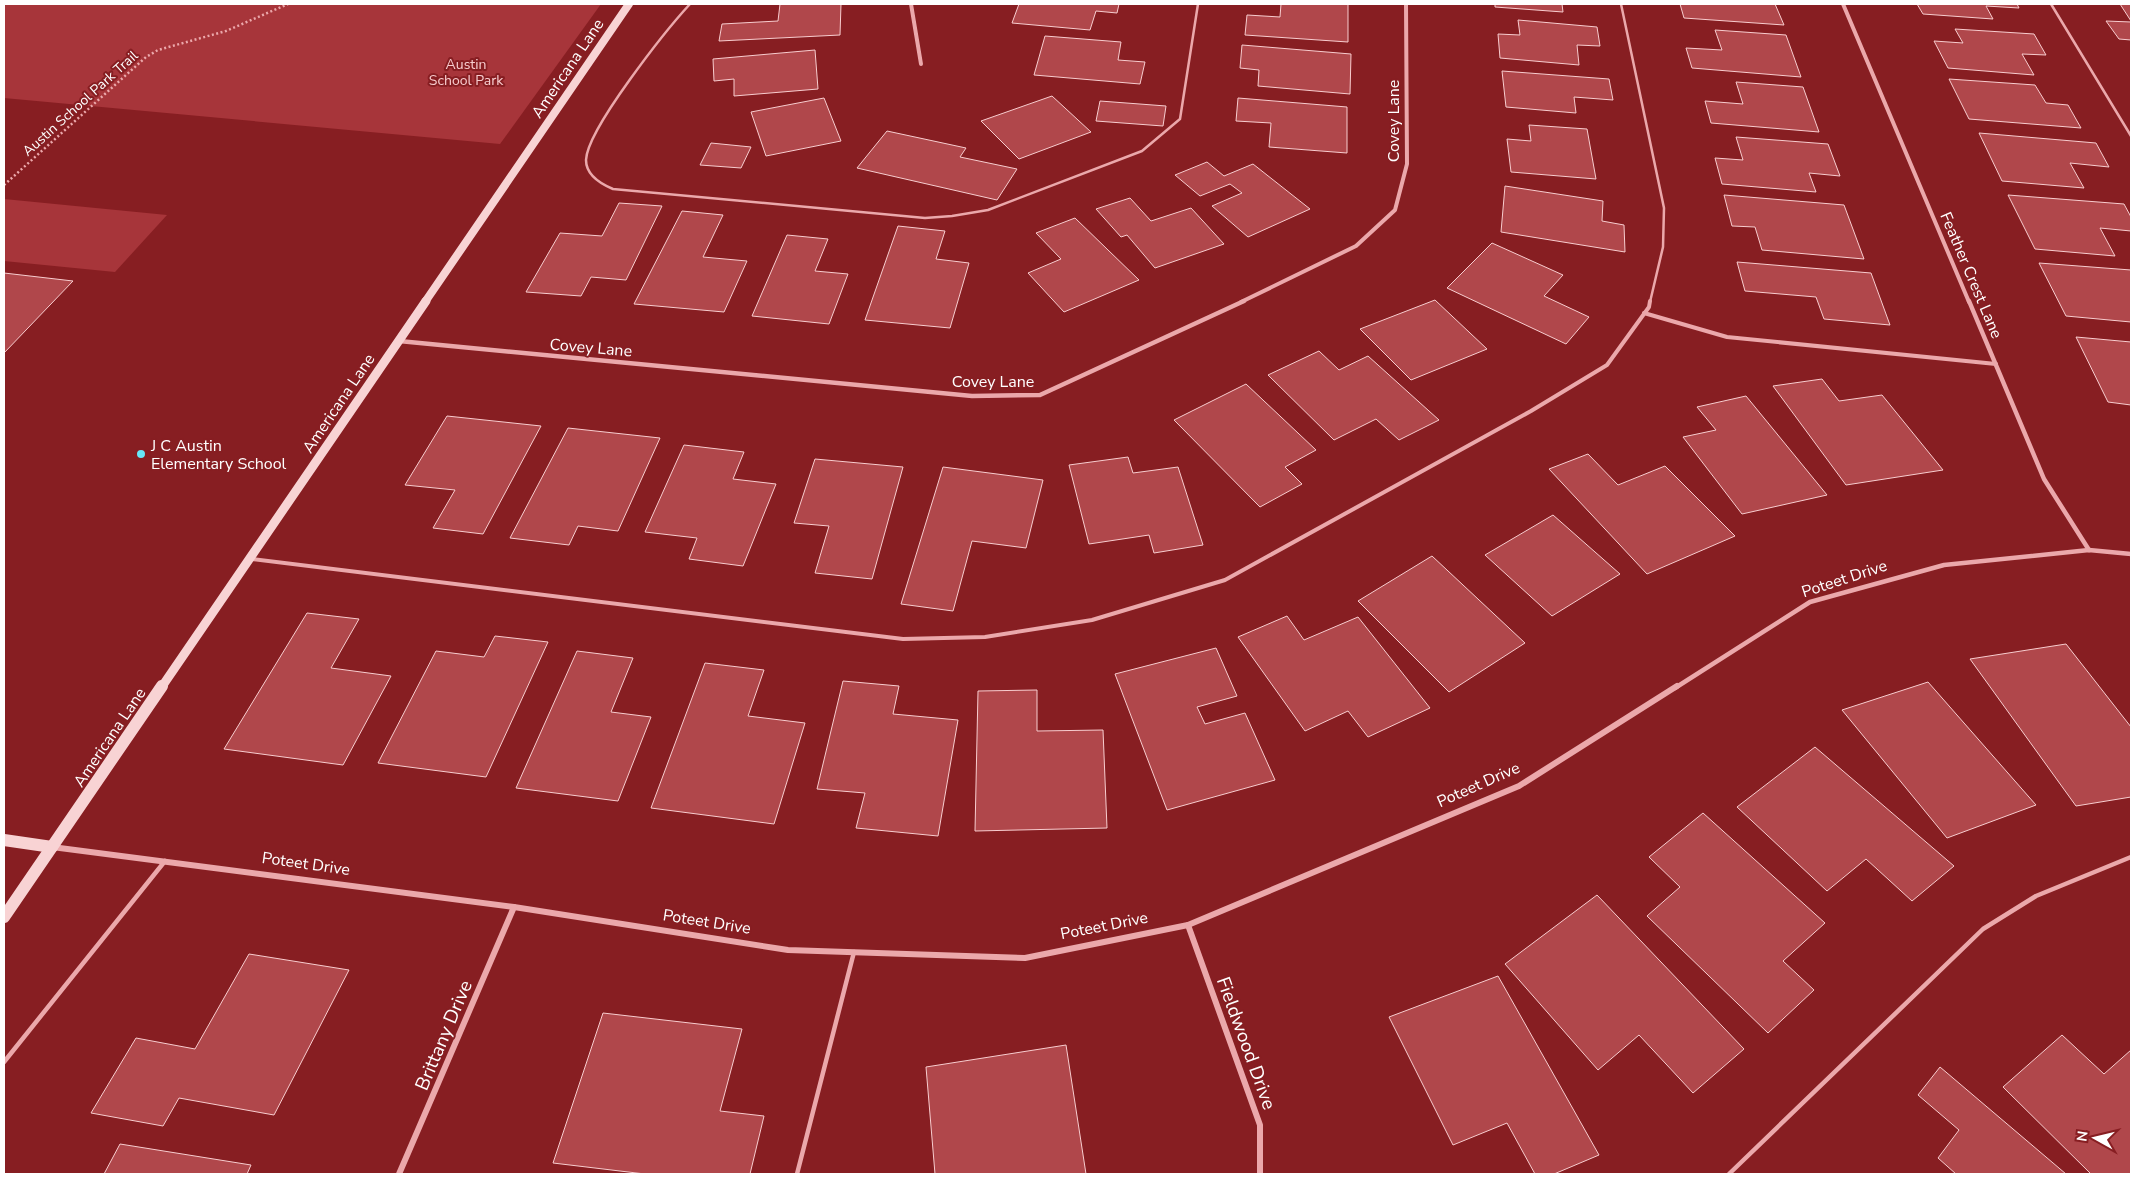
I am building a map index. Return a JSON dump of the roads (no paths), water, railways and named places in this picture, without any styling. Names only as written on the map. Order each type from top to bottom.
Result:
[{"type":"street","name":"Americana Lane","points":[[4,917],[629,4]]},
{"type":"street","points":[[910,4],[921,64]]},
{"type":"street","name":"Covey Lane","points":[[398,341],[972,396],[1040,395],[1277,286],[1356,246],[1395,210],[1407,164],[1406,4]]},
{"type":"street","name":"Feather Crest Lane","points":[[1844,4],[2044,479],[2089,550]]},
{"type":"street","name":"Poteet Drive","points":[[4,840],[514,907],[788,950],[1025,958],[1188,925],[1519,786],[1810,602],[1944,565],[2089,550],[2131,554]]},
{"type":"street","name":"Brittany Drive","points":[[399,1174],[514,907]]},
{"type":"street","name":"Fieldwood Drive","points":[[1188,925],[1260,1125],[1260,1174]]},
{"type":"lane","points":[[690,4],[665,30],[641,62],[592,139],[586,160],[590,174],[600,183],[613,189],[925,218],[988,210],[1142,150],[1171,129],[1180,119],[1198,4]]},
{"type":"lane","points":[[250,558],[903,638],[985,637],[1092,620],[1225,580],[1523,416],[1606,365],[1649,306],[1663,247],[1664,208],[1621,4]]},
{"type":"lane","points":[[2051,4],[2131,136]]},
{"type":"lane","points":[[1644,313],[1727,337],[1996,364]]},
{"type":"lane","points":[[1729,1174],[1983,929],[2036,896],[2131,857]]},
{"type":"lane","points":[[4,1062],[165,861]]},
{"type":"lane","points":[[797,1174],[854,952]]},
{"type":"place","name":"J C Austin Elementary School","points":[[141,454]]},
{"type":"park label","name":"Austin School Park","points":[[466,72]]}]
